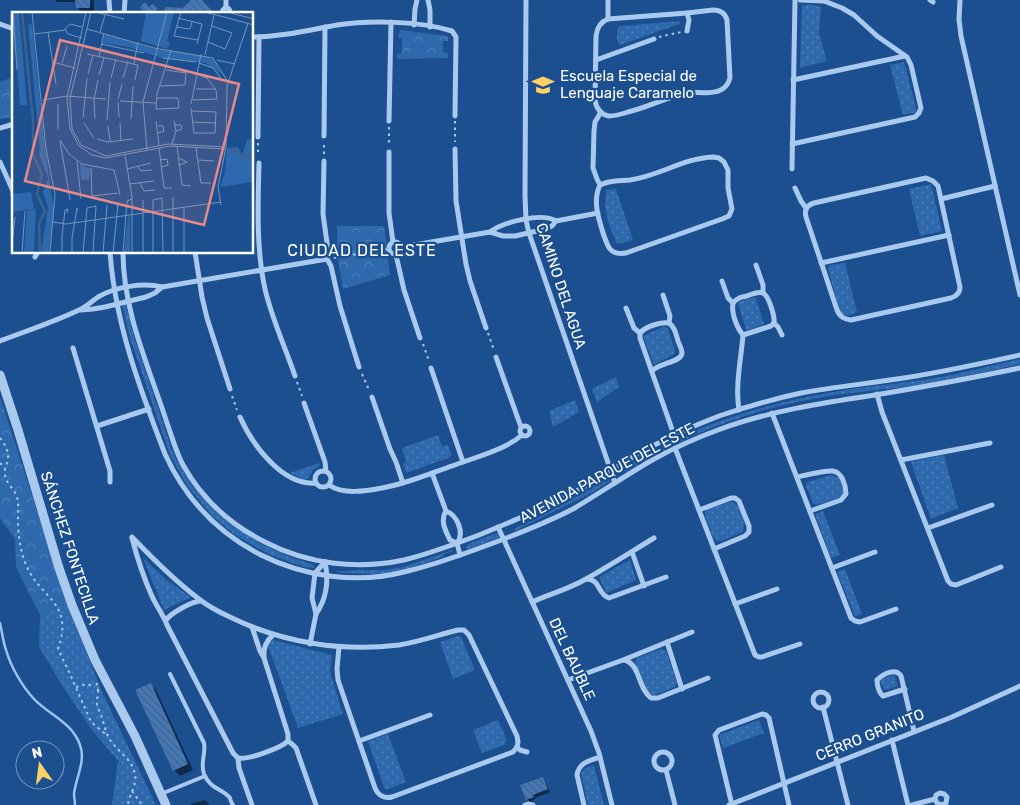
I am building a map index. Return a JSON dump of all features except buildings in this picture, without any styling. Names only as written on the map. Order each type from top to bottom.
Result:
[{"type":"street","points":[[226,0],[226,7],[230,12]]},
{"type":"street","points":[[414,25],[417,0]]},
{"type":"street","points":[[428,0],[430,6],[430,27]]},
{"type":"street","name":"CAMINO DEL AGUA","points":[[526,0],[526,220],[615,483]]},
{"type":"street","points":[[608,0],[608,20]]},
{"type":"street","points":[[792,170],[795,0]]},
{"type":"street","points":[[792,144],[903,120],[917,115],[921,105],[911,65],[905,56],[876,36],[854,15],[842,8],[824,1],[800,0]]},
{"type":"street","points":[[960,0],[959,19],[961,36],[1020,295]]},
{"type":"street","points":[[222,12],[226,7]]},
{"type":"street","points":[[713,10],[724,13],[727,20],[730,78],[727,85],[717,92],[697,92],[678,95],[622,114],[610,116],[604,114],[596,103],[596,32],[600,25],[608,20],[713,10]]},
{"type":"street","points":[[687,13],[689,20],[687,31]]},
{"type":"street","points":[[389,121],[390,22]]},
{"type":"street","points":[[258,137],[256,38],[282,36],[354,23],[390,22],[449,30],[454,33],[456,39],[454,116]]},
{"type":"street","points":[[0,24],[12,28]]},
{"type":"street","points":[[324,136],[325,27]]},
{"type":"street","points":[[596,60],[654,38]]},
{"type":"street","points":[[793,80],[905,56]]},
{"type":"street","points":[[600,185],[606,182],[639,178],[701,158],[713,157],[721,159],[726,164],[728,170],[731,212],[729,216],[722,219],[626,253],[618,254],[612,251],[607,244],[598,213],[597,194],[600,185],[593,168],[594,127],[597,117],[601,112]]},
{"type":"street","points":[[455,149],[455,192],[467,272],[486,328]]},
{"type":"street","points":[[390,152],[389,208],[393,242],[389,249],[392,254],[396,255],[404,290],[420,338]]},
{"type":"street","points":[[324,161],[324,214],[328,250],[327,259],[331,266],[340,306],[359,367]]},
{"type":"street","points":[[0,162],[12,189]]},
{"type":"street","points":[[258,163],[258,218],[265,289],[295,376]]},
{"type":"street","points":[[795,188],[806,208],[806,217],[821,263],[839,314],[844,319],[851,320],[951,298],[959,292],[960,287],[938,186],[933,181],[926,178],[811,204],[806,208]]},
{"type":"street","points":[[941,199],[995,186]]},
{"type":"street","points":[[402,247],[490,232],[504,224],[526,220],[547,217],[556,221],[598,213]]},
{"type":"street","points":[[490,232],[503,236],[515,236],[546,229],[556,221]]},
{"type":"street","points":[[821,263],[949,235]]},
{"type":"street","points":[[393,242],[399,243],[402,247]]},
{"type":"street","points":[[396,255],[400,253],[402,247]]},
{"type":"street","name":"AVENIDA PARQUE DEL ESTE","points":[[110,254],[116,304],[125,341],[165,454],[184,490],[207,516],[228,534],[255,552],[289,566],[328,576],[354,578],[384,576],[415,570],[503,540],[575,507],[675,448],[718,430],[772,413],[1020,368]]},
{"type":"street","name":"AVENIDA PARQUE DEL ESTE","points":[[123,254],[128,301],[136,333],[173,442],[184,466],[209,501],[230,520],[256,537],[293,555],[325,562],[356,565],[387,563],[418,556],[498,528],[557,501],[674,435],[739,410],[802,393],[936,373],[1020,355]]},
{"type":"street","points":[[195,254],[207,318],[230,389]]},
{"type":"street","points":[[82,310],[100,296],[142,284],[162,287],[327,259]]},
{"type":"street","points":[[756,265],[763,285],[763,293],[768,299],[774,323],[782,336]]},
{"type":"street","points":[[722,281],[728,298],[733,303]]},
{"type":"street","points":[[0,341],[82,310],[146,297],[162,287]]},
{"type":"street","points":[[739,410],[738,384],[743,335],[732,308],[733,303],[738,298],[763,293]]},
{"type":"street","points":[[652,371],[660,365],[677,360],[682,355],[662,295]]},
{"type":"street","points":[[626,308],[634,328],[640,332]]},
{"type":"street","points":[[640,332],[666,322],[670,323]]},
{"type":"street","points":[[743,335],[768,327],[774,323]]},
{"type":"street","points":[[640,332],[640,338],[674,435]]},
{"type":"street","points":[[73,348],[110,471],[110,482]]},
{"type":"street","points":[[496,357],[521,427],[520,432],[522,435]]},
{"type":"street","points":[[431,368],[462,462]]},
{"type":"street","name":"SÁNCHEZ FONTECILLA","points":[[0,375],[72,606],[95,660],[135,736],[166,805]]},
{"type":"street","points":[[877,394],[882,412],[947,579],[951,584],[959,584],[1001,567]]},
{"type":"street","points":[[372,397],[403,483]]},
{"type":"street","points":[[304,404],[325,462],[326,471],[331,476],[329,485]]},
{"type":"street","points":[[96,426],[148,409]]},
{"type":"street","points":[[772,413],[850,616],[855,622],[862,622],[896,609]]},
{"type":"street","points":[[240,417],[255,444],[283,472],[307,483],[316,483],[322,487],[329,485]]},
{"type":"street","points":[[329,485],[332,488],[342,490],[361,491],[403,483],[509,444],[522,435],[529,434],[528,426],[521,427]]},
{"type":"street","points":[[901,460],[990,443]]},
{"type":"street","points":[[675,448],[754,653],[762,657],[800,644]]},
{"type":"street","points":[[316,483],[315,478],[317,474],[321,471],[326,471]]},
{"type":"street","points":[[797,477],[835,471],[845,484],[846,494],[841,500],[810,511]]},
{"type":"street","points":[[432,473],[446,511],[454,516],[460,532],[460,538],[456,543]]},
{"type":"street","points":[[699,510],[735,498],[740,503],[749,526],[749,532],[745,536],[714,549]]},
{"type":"street","points":[[928,528],[992,504]]},
{"type":"street","points":[[446,511],[443,517],[443,524],[450,540],[456,543],[460,555]]},
{"type":"street","name":"DEL BAUBLE","points":[[498,528],[591,731],[612,805]]},
{"type":"street","points":[[252,805],[239,768],[238,758],[233,753],[166,620],[157,606],[140,566],[132,537],[200,601],[224,614],[273,635],[310,644],[339,647],[374,647],[401,644],[464,630],[469,635],[517,736],[517,748],[513,752],[392,797],[382,796],[375,788],[338,680],[339,647]]},
{"type":"street","points":[[532,602],[587,579],[654,538]]},
{"type":"street","points":[[632,552],[644,586]]},
{"type":"street","points":[[832,568],[875,552]]},
{"type":"street","points":[[316,614],[312,598],[315,574],[325,562]]},
{"type":"street","points":[[310,644],[316,614],[324,600],[328,576],[325,562]]},
{"type":"street","points":[[587,579],[596,582],[604,596],[608,598],[666,577]]},
{"type":"street","points":[[735,604],[777,589]]},
{"type":"street","points":[[166,620],[169,616],[200,601]]},
{"type":"street","points":[[252,627],[258,647],[264,658],[288,734],[288,741]]},
{"type":"street","points":[[568,680],[692,632]]},
{"type":"street","points":[[264,658],[264,648],[273,635]]},
{"type":"street","points":[[667,642],[682,689]]},
{"type":"street","points":[[623,660],[627,660],[632,664],[646,694],[651,698],[658,698],[708,678]]},
{"type":"street","points":[[905,689],[884,696],[877,684],[877,680],[881,676],[894,671],[898,672],[901,676],[905,689],[914,731]]},
{"type":"street","name":"CERRO GRANITO","points":[[731,805],[952,717],[1020,686]]},
{"type":"street","points":[[823,707],[848,805]]},
{"type":"street","points":[[731,805],[715,738],[716,733],[719,730],[762,714],[768,716],[789,805]]},
{"type":"street","points":[[359,741],[430,715]]},
{"type":"street","points":[[892,740],[908,805]]},
{"type":"street","points":[[238,758],[246,758],[281,746],[288,741]]},
{"type":"street","points":[[288,741],[296,748],[316,805]]},
{"type":"street","points":[[517,748],[527,752]]},
{"type":"street","points":[[584,805],[578,771],[584,763],[600,758]]},
{"type":"street","points":[[666,770],[675,805]]},
{"type":"street","points":[[912,805],[935,800]]},
{"type":"street","points":[[525,805],[533,805]]},
{"type":"lane","points":[[170,674],[204,743],[205,750],[202,764],[205,776],[213,787],[229,797],[233,805]]},
{"type":"lane","points":[[161,794],[205,776]]},
{"type":"path","points":[[654,38],[687,31]]},
{"type":"path","points":[[454,116],[455,149]]},
{"type":"path","points":[[389,121],[390,152]]},
{"type":"path","points":[[324,136],[324,161]]},
{"type":"path","points":[[258,137],[258,163]]},
{"type":"path","points":[[327,259],[389,249]]},
{"type":"path","points":[[486,328],[496,357]]},
{"type":"path","points":[[420,338],[431,368]]},
{"type":"path","points":[[359,367],[372,397]]},
{"type":"path","points":[[295,376],[304,404]]},
{"type":"path","points":[[230,389],[240,417]]},
{"type":"path","points":[[0,438],[9,455],[5,475],[7,483],[17,496],[18,530],[25,563],[42,589],[57,606],[62,618],[58,649],[91,722],[108,736]]},
{"type":"path","points":[[0,463],[5,468]]},
{"type":"path","points":[[96,687],[98,682]]},
{"type":"path","points":[[76,686],[87,684],[96,687],[99,695],[96,702],[108,736],[116,748],[129,760],[135,775],[135,786],[128,805]]},
{"type":"path","points":[[98,690],[103,692]]},
{"type":"path","points":[[132,791],[142,805]]},
{"type":"green space","points":[[809,4],[821,7],[819,33],[827,61],[800,68],[802,6]]},
{"type":"green space","points":[[681,21],[679,24],[620,45],[617,40],[617,30],[620,26]]},
{"type":"green space","points":[[400,30],[448,36],[448,41],[443,41],[443,52],[448,53],[448,58],[397,59],[397,54],[402,53],[402,38],[398,38]]},
{"type":"green space","points":[[904,62],[917,112],[903,115],[890,65]]},
{"type":"green space","points":[[12,79],[12,117],[0,119],[0,82]]},
{"type":"green space","points":[[931,184],[942,231],[920,236],[909,189]]},
{"type":"green space","points":[[616,189],[633,240],[617,244],[609,225],[605,206],[606,190]]},
{"type":"green space","points":[[337,226],[384,226],[390,275],[343,289],[337,254]]},
{"type":"green space","points":[[845,263],[857,312],[847,316],[840,313],[828,268],[830,265]]},
{"type":"green space","points":[[755,297],[764,324],[746,330],[738,303]]},
{"type":"green space","points":[[126,304],[134,337],[173,453],[196,491],[218,513],[259,543],[314,565],[314,568],[304,567],[268,554],[235,535],[212,516],[186,484],[170,455],[130,338],[122,305]]},
{"type":"green space","points":[[663,327],[668,329],[675,351],[674,354],[654,365],[643,336]]},
{"type":"green space","points":[[1020,359],[1020,364],[938,382],[817,398],[767,409],[694,435],[626,472],[623,471],[624,468],[650,452],[734,416],[822,394],[935,378]]},
{"type":"green space","points":[[616,377],[619,387],[597,402],[592,389]]},
{"type":"green space","points":[[0,397],[67,603],[40,615],[16,567],[15,539],[0,518]]},
{"type":"green space","points":[[575,400],[579,412],[553,427],[549,411]]},
{"type":"green space","points":[[438,435],[442,446],[448,445],[452,455],[406,473],[403,464],[406,462],[402,448]]},
{"type":"green space","points":[[944,455],[958,508],[931,519],[911,462]]},
{"type":"green space","points":[[319,463],[320,465],[304,480],[290,473]]},
{"type":"green space","points":[[832,475],[840,479],[843,496],[816,505],[813,503],[806,486],[807,482]]},
{"type":"green space","points":[[605,478],[609,478],[610,481],[593,492],[515,531],[514,529],[572,499]]},
{"type":"green space","points":[[730,502],[735,503],[743,517],[744,525],[742,532],[721,541],[716,541],[705,512],[708,509]]},
{"type":"green space","points":[[823,511],[840,555],[831,558],[815,514]]},
{"type":"green space","points":[[499,533],[499,536],[497,538],[469,549],[466,548],[468,544]]},
{"type":"green space","points":[[452,550],[442,557],[397,572],[372,574],[338,572],[403,567]]},
{"type":"green space","points":[[143,558],[168,581],[191,597],[164,610]]},
{"type":"green space","points":[[630,560],[636,580],[606,593],[599,577]]},
{"type":"green space","points":[[845,569],[862,614],[855,616],[837,572]]},
{"type":"green space","points":[[67,603],[103,694],[156,805],[112,805],[118,761],[92,730],[39,647],[40,615]]},
{"type":"green space","points":[[458,636],[461,637],[475,670],[453,679],[440,642]]},
{"type":"green space","points":[[273,640],[332,655],[330,672],[343,714],[298,728],[268,646],[269,642]]},
{"type":"green space","points":[[661,649],[666,651],[677,683],[675,687],[655,695],[649,694],[635,663],[637,658]]},
{"type":"green space","points":[[894,675],[898,686],[884,690],[880,680]]},
{"type":"green space","points":[[498,720],[507,740],[504,745],[482,753],[473,730]]},
{"type":"green space","points":[[759,720],[764,733],[723,748],[719,735]]},
{"type":"green space","points":[[388,734],[406,782],[385,790],[368,741]]},
{"type":"green space","points":[[594,765],[604,805],[588,805],[581,774],[584,769]]},
{"type":"waterway","points":[[0,623],[8,656],[21,682],[40,705],[72,730],[80,745],[82,757],[74,794],[75,805]]},
{"type":"place","name":"Escuela Especial de Lenguaje Caramelo","points":[[543,85]]},
{"type":"district","name":"CIUDAD DEL ESTE","points":[[362,250]]}]
